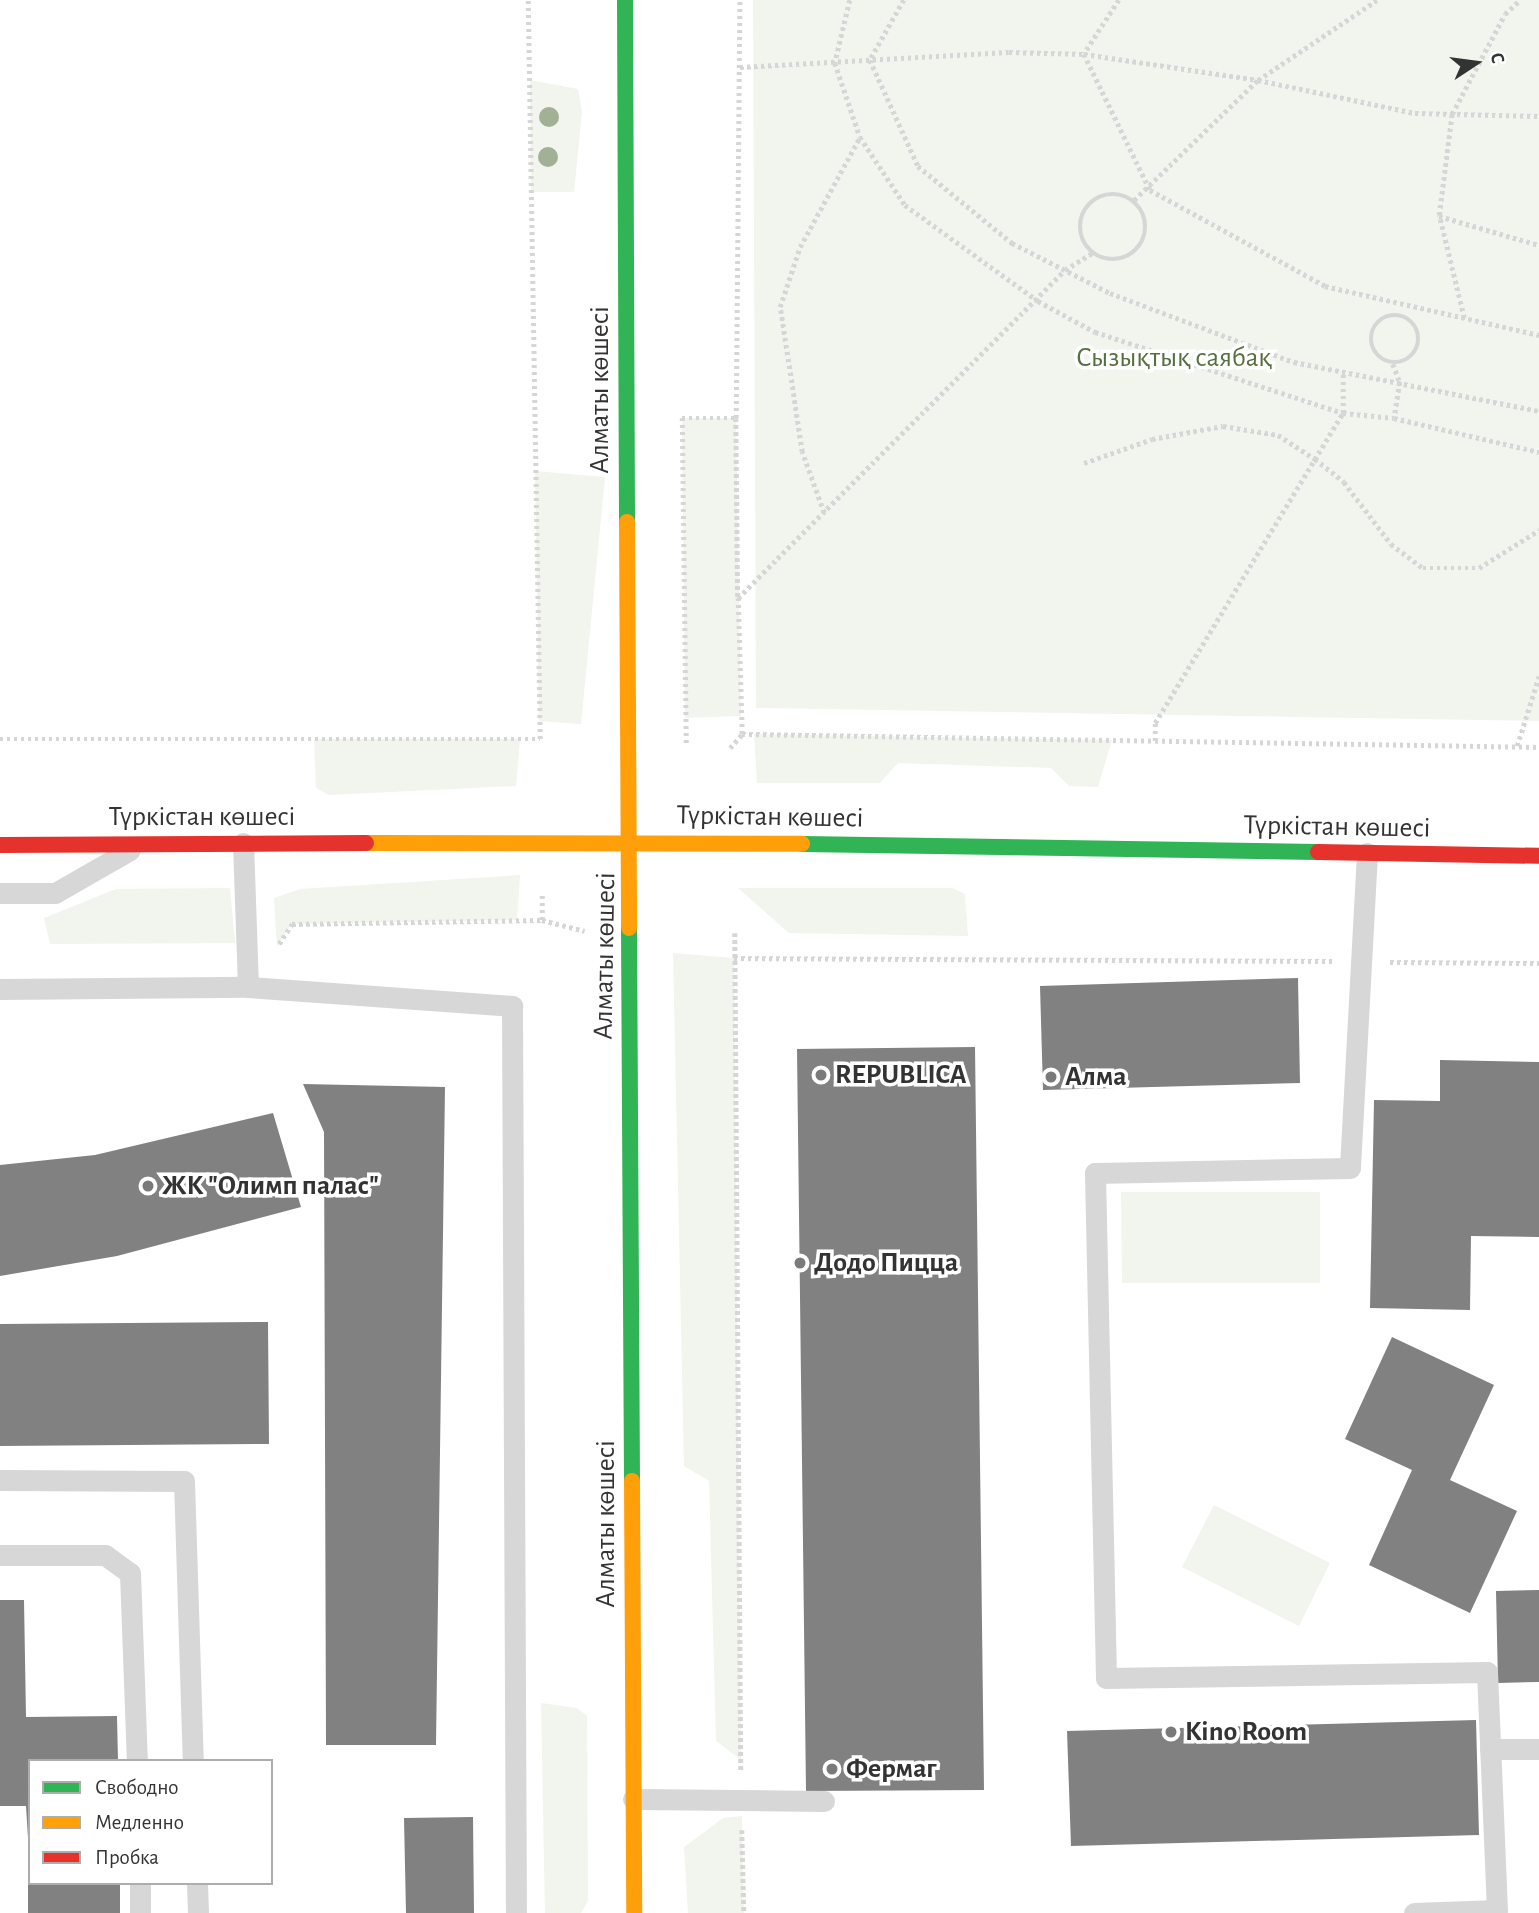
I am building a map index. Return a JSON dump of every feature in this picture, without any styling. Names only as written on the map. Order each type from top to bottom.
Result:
[{"type":"street","name":"Алматы көшесі","points":[[625,0],[633,841],[634,1913]]},
{"type":"street","name":"Түркістан көшесі","points":[[0,845],[633,841],[1539,856]]},
{"type":"lane","points":[[243,843],[248,987]]},
{"type":"lane","points":[[0,893],[55,893],[140,844]]},
{"type":"lane","points":[[1367,853],[1364,961],[1350,1168],[1095,1173],[1106,1678],[1487,1672],[1497,1910],[1413,1913]]},
{"type":"lane","points":[[0,989],[248,987],[512,1006],[516,1913]]},
{"type":"lane","points":[[0,1480],[184,1481],[193,1759]]},
{"type":"lane","points":[[0,1555],[105,1555],[130,1573],[137,1759]]},
{"type":"lane","points":[[1490,1749],[1539,1749]]},
{"type":"lane","points":[[634,1799],[742,1796],[824,1801]]},
{"type":"lane","points":[[140,1885],[140,1913]]},
{"type":"lane","points":[[197,1885],[198,1913]]},
{"type":"path","points":[[0,739],[540,739],[528,0]]},
{"type":"path","points":[[730,748],[742,734],[736,418],[740,0]]},
{"type":"path","points":[[850,0],[835,62],[860,138],[905,205],[1038,301],[1095,332],[1343,413],[1394,418],[1539,452]]},
{"type":"path","points":[[870,60],[904,0]]},
{"type":"path","points":[[1084,54],[1119,0]]},
{"type":"path","points":[[1133,200],[1150,190],[1258,80],[1377,0]]},
{"type":"path","points":[[1464,318],[1439,215],[1452,114],[1504,14],[1520,0]]},
{"type":"path","points":[[740,67],[1084,54],[1258,80],[1415,113],[1539,116]]},
{"type":"path","points":[[1084,54],[1150,190],[1325,286],[1539,335]]},
{"type":"path","points":[[870,60],[918,166],[1012,243],[1110,293],[1294,362],[1539,411]]},
{"type":"path","points":[[824,513],[803,452],[780,307],[800,247],[860,138]]},
{"type":"path","points":[[1109,193],[1133,200],[1146,223],[1139,247],[1116,260],[1092,253],[1079,230],[1086,205],[1109,193]]},
{"type":"path","points":[[1439,215],[1539,245]]},
{"type":"path","points":[[738,598],[1038,301],[1065,270],[1092,253]]},
{"type":"path","points":[[1408,318],[1410,306]]},
{"type":"path","points":[[1393,364],[1404,362],[1419,347],[1416,326],[1408,318],[1387,316],[1372,331],[1375,353],[1393,364],[1400,382],[1394,418]]},
{"type":"path","points":[[1155,741],[1156,723],[1343,413],[1343,372]]},
{"type":"path","points":[[686,743],[682,418],[736,418]]},
{"type":"path","points":[[1084,463],[1152,439],[1223,426],[1278,435],[1315,459],[1344,482],[1391,544],[1423,568],[1479,568],[1539,530]]},
{"type":"path","points":[[1517,746],[1539,676]]},
{"type":"path","points":[[742,734],[1539,747]]},
{"type":"path","points":[[542,892],[542,920]]},
{"type":"path","points":[[247,963],[271,955],[292,924],[542,920],[585,931]]},
{"type":"path","points":[[735,933],[744,1913]]},
{"type":"path","points":[[734,958],[974,955],[1539,963]]},
{"type":"green space","name":"Сызықтық саябақ","points":[[753,0],[1539,0],[1539,721],[756,708]]},
{"type":"green space","points":[[530,80],[578,89],[582,112],[574,192],[531,192]]},
{"type":"green space","points":[[682,418],[736,418],[741,716],[685,718]]},
{"type":"green space","points":[[535,471],[605,477],[581,724],[539,721]]},
{"type":"green space","points":[[754,734],[1112,740],[1098,787],[1069,786],[1051,768],[898,763],[880,783],[757,783]]},
{"type":"green space","points":[[314,739],[520,739],[516,786],[329,795],[316,788]]},
{"type":"green space","points":[[520,875],[517,920],[292,924],[277,947],[274,898],[300,889]]},
{"type":"green space","points":[[230,888],[235,943],[50,944],[44,918],[116,889]]},
{"type":"green space","points":[[738,888],[952,888],[965,894],[968,936],[789,933]]},
{"type":"green space","points":[[673,953],[734,958],[741,1760],[716,1741],[709,1481],[684,1466]]},
{"type":"green space","points":[[1121,1192],[1320,1192],[1320,1283],[1122,1283]]},
{"type":"green space","points":[[1214,1505],[1330,1563],[1299,1626],[1182,1567]]},
{"type":"green space","points":[[541,1703],[577,1708],[587,1716],[588,1901],[581,1913],[545,1913]]},
{"type":"green space","points":[[742,1816],[744,1913],[688,1913],[684,1847],[723,1818]]},
{"type":"building","points":[[1298,978],[1300,1083],[1043,1090],[1040,986]]},
{"type":"building","points":[[975,1047],[984,1790],[806,1791],[797,1049]]},
{"type":"building","points":[[1440,1060],[1539,1062],[1539,1237],[1471,1236],[1470,1310],[1370,1308],[1374,1100],[1440,1101]]},
{"type":"building","points":[[303,1084],[445,1087],[436,1745],[326,1745],[324,1132]]},
{"type":"building","name":"ЖК \"Олимп палас\"","points":[[273,1113],[301,1207],[117,1256],[0,1276],[0,1165],[95,1155]]},
{"type":"building","points":[[268,1322],[269,1444],[0,1446],[0,1324]]},
{"type":"building","points":[[1392,1337],[1494,1385],[1450,1480],[1517,1511],[1470,1613],[1369,1565],[1412,1470],[1345,1439]]},
{"type":"building","points":[[1539,1590],[1539,1682],[1498,1683],[1496,1591]]},
{"type":"building","points":[[0,1600],[24,1600],[26,1717],[117,1716],[118,1759],[28,1759],[28,1838],[26,1806],[0,1806]]},
{"type":"building","points":[[1476,1720],[1479,1835],[1071,1846],[1067,1731]]},
{"type":"building","points":[[473,1817],[474,1913],[406,1913],[404,1818]]},
{"type":"building","points":[[28,1885],[120,1885],[120,1913],[28,1913]]},
{"type":"traffic: fast","points":[[625,0],[627,522]]},
{"type":"traffic: fast","points":[[802,844],[1318,852]]},
{"type":"traffic: fast","points":[[629,928],[632,1481]]},
{"type":"traffic: slow","points":[[627,522],[629,928]]},
{"type":"traffic: slow","points":[[366,843],[802,844]]},
{"type":"traffic: slow","points":[[632,1481],[634,1913]]},
{"type":"traffic: jam","points":[[0,845],[366,843]]},
{"type":"traffic: jam","points":[[1318,852],[1539,856]]},
{"type":"place","name":"REPUBLICA","points":[[821,1075]]},
{"type":"place","name":"Алма","points":[[1051,1077]]},
{"type":"place","name":"ЖК \"Олимп палас\"","points":[[148,1186]]},
{"type":"place","name":"Додо Пицца","points":[[800,1263]]},
{"type":"place","name":"Kino Room","points":[[1171,1732]]},
{"type":"place","name":"Фермаг","points":[[832,1769]]}]
